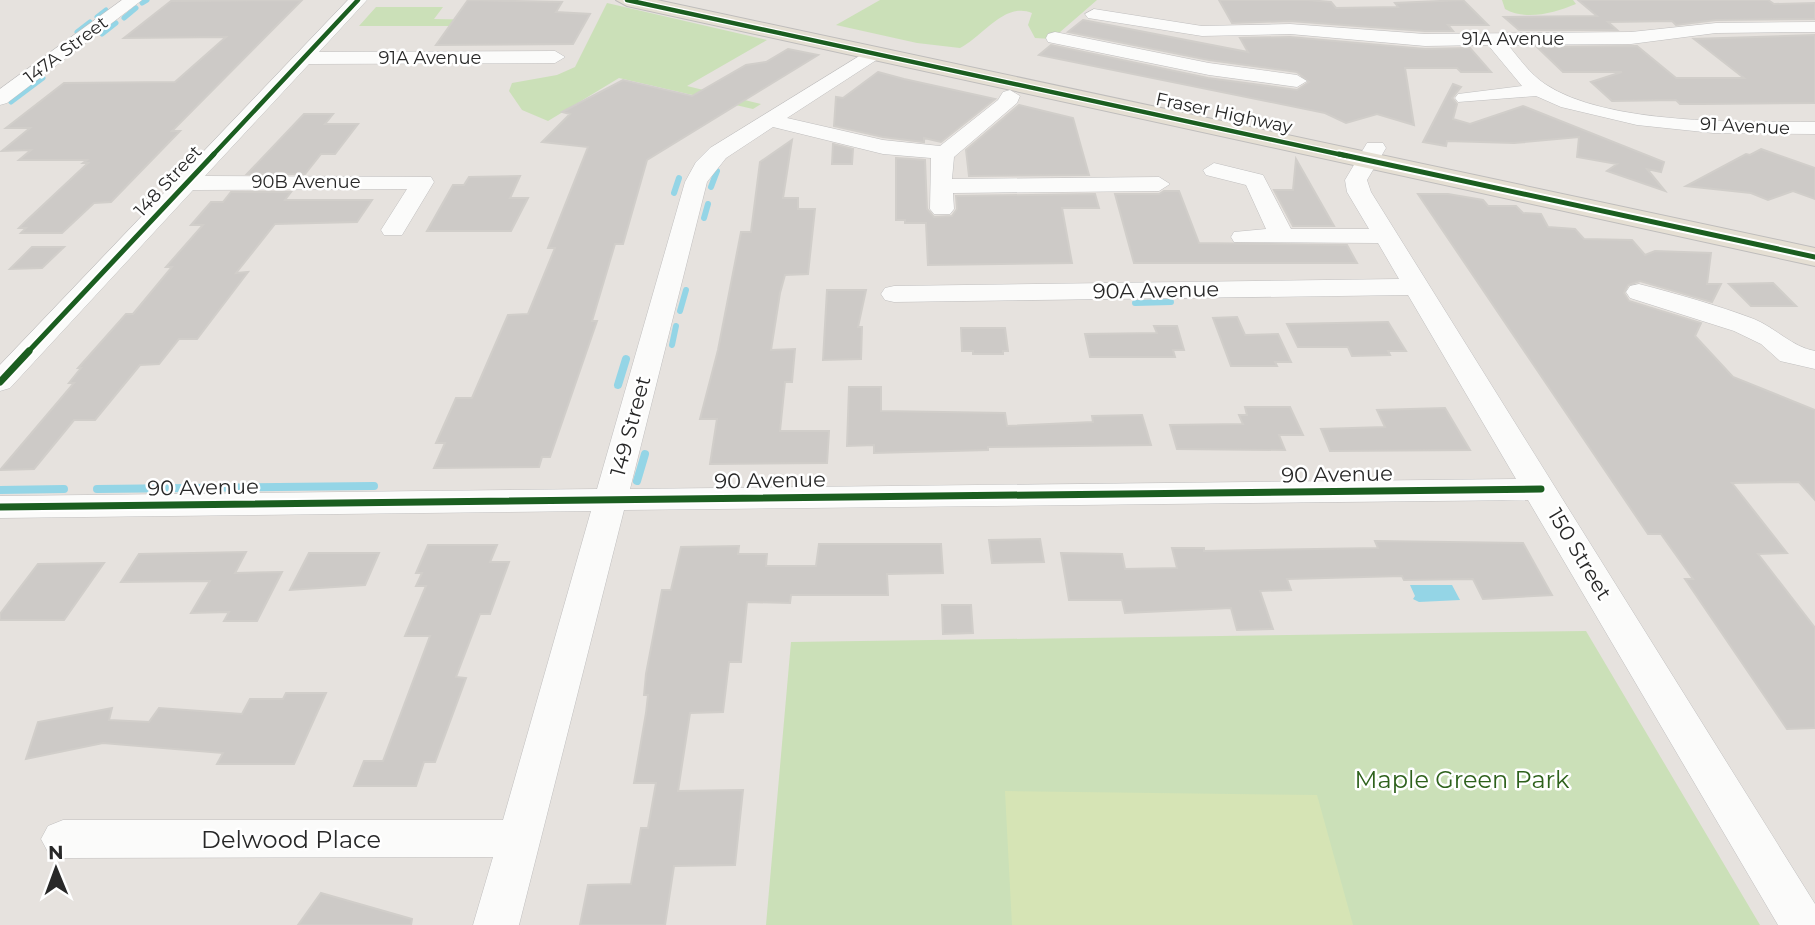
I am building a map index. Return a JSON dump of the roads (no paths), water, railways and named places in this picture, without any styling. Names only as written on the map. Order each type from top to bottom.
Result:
[{"type":"main road","name":"Fraser Highway","points":[[626,0],[1371,154],[1815,257]]},
{"type":"street","name":"147A Street","points":[[0,99],[133,0]]},
{"type":"street","name":"148 Street","points":[[0,382],[358,0]]},
{"type":"street","points":[[1156,25],[1173,10],[1181,9]]},
{"type":"street","points":[[1200,11],[1212,32]]},
{"type":"street","name":"91A Avenue","points":[[1094,14],[1212,32],[1242,45],[1290,29],[1394,39],[1494,40],[1642,38],[1716,28],[1815,27]]},
{"type":"street","points":[[1055,38],[1297,82]]},
{"type":"street","points":[[1494,40],[1538,90]]},
{"type":"street","points":[[1242,45],[1258,76]]},
{"type":"street","name":"149 Street","points":[[496,925],[696,182],[704,167],[719,153],[874,53]]},
{"type":"street","name":"91A Avenue","points":[[304,58],[555,57]]},
{"type":"street","points":[[1465,98],[1538,90]]},
{"type":"street","name":"91 Avenue","points":[[1538,90],[1604,112],[1676,122],[1746,129],[1815,128]]},
{"type":"street","points":[[1010,96],[1007,103],[945,153],[940,161],[942,198],[1159,184]]},
{"type":"street","points":[[771,120],[883,146],[945,153]]},
{"type":"street","points":[[1676,122],[1679,147]]},
{"type":"street","name":"150 Street","points":[[1371,154],[1356,186],[1802,925]]},
{"type":"street","points":[[1214,170],[1255,180],[1282,237]]},
{"type":"street","name":"90B Avenue","points":[[188,183],[423,182],[393,230]]},
{"type":"street","points":[[1243,237],[1387,236]]},
{"type":"street","name":"90A Avenue","points":[[894,294],[1418,286]]},
{"type":"street","points":[[1639,292],[1744,325],[1802,358]]},
{"type":"street","name":"90 Avenue","points":[[0,507],[1541,489]]},
{"type":"street","name":"Delwood Place","points":[[63,839],[519,838]]},
{"type":"water","points":[[1410,585],[1452,585],[1460,600],[1419,602],[1413,599],[1415,596]]},
{"type":"waterway","points":[[142,3],[147,0]]},
{"type":"waterway","points":[[124,18],[136,8]]},
{"type":"waterway","points":[[97,17],[106,10]]},
{"type":"waterway","points":[[77,32],[90,22]]},
{"type":"waterway","points":[[102,34],[116,23]]},
{"type":"waterway","points":[[11,102],[43,78]]},
{"type":"waterway","points":[[711,187],[717,171]]},
{"type":"waterway","points":[[674,193],[679,178]]},
{"type":"waterway","points":[[704,218],[708,204]]},
{"type":"waterway","points":[[680,311],[686,290]]},
{"type":"waterway","points":[[1135,303],[1171,302]]},
{"type":"waterway","points":[[672,345],[676,326]]},
{"type":"waterway","points":[[618,385],[626,359]]},
{"type":"waterway","points":[[637,481],[645,454]]},
{"type":"waterway","points":[[97,489],[374,486]]},
{"type":"waterway","points":[[0,490],[64,489]]},
{"type":"park label","name":"Maple Green Park","points":[[1462,779]]}]
